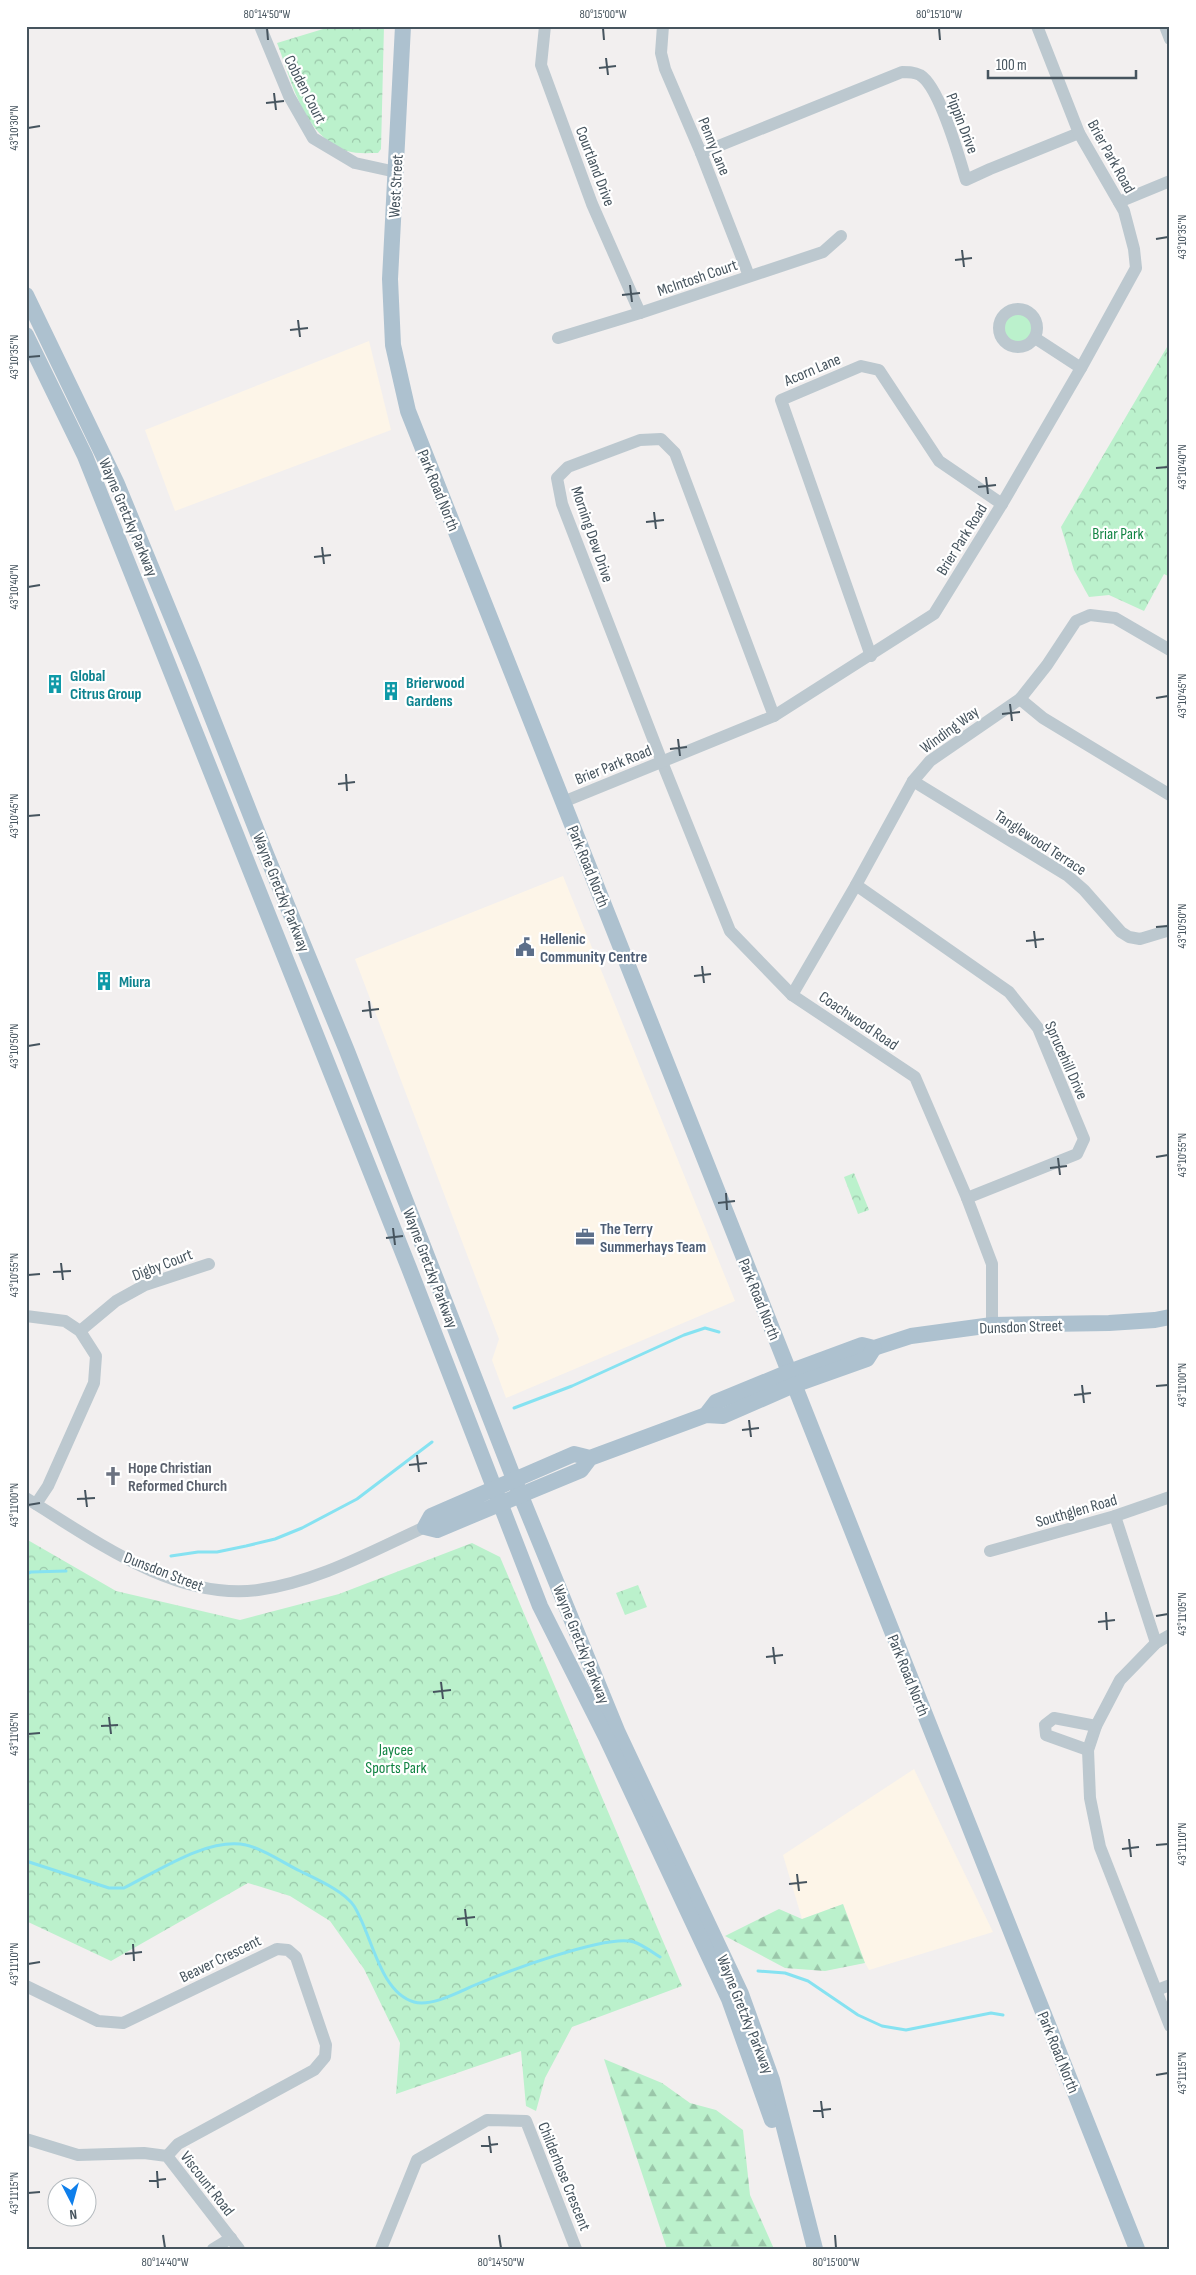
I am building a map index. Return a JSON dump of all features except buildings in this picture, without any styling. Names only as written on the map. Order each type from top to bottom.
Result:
[{"type":"main road","name":"West Street","points":[[393,345],[390,265],[403,26]]},
{"type":"main road","name":"Wayne Gretzky Parkway","points":[[26,295],[117,484],[347,1052],[514,1480],[522,1495],[618,1733],[741,1994],[772,2080],[815,2249]]},
{"type":"main road","name":"Wayne Gretzky Parkway","points":[[26,335],[85,456],[495,1488],[540,1606],[607,1739],[729,1999],[768,2106],[804,2249]]},
{"type":"main road","name":"Park Road North","points":[[393,345],[408,411],[1137,2249]]},
{"type":"main road","name":"Dunsdon Street","points":[[590,1458],[574,1454],[431,1516],[425,1526],[437,1530],[581,1470],[590,1458],[706,1415],[723,1416],[791,1378],[867,1359],[874,1348],[911,1336],[992,1325],[1109,1322],[1170,1317]]},
{"type":"street","name":"Cobden Court","points":[[260,26],[289,96],[313,138],[355,163],[396,172]]},
{"type":"street","name":"Courtland Drive","points":[[545,26],[541,65],[592,204],[640,314]]},
{"type":"street","name":"Penny Lane","points":[[663,26],[661,53],[665,69],[749,276]]},
{"type":"street","name":"Brier Park Road","points":[[563,802],[774,716],[871,656],[934,614],[1002,504],[1081,368],[1136,268],[1134,249],[1124,212],[1079,133],[1037,26]]},
{"type":"street","points":[[1165,26],[1170,39]]},
{"type":"street","name":"Pippin Drive","points":[[701,154],[902,72],[912,72],[921,76],[938,98],[966,180],[1079,133]]},
{"type":"street","points":[[1119,202],[1170,181]]},
{"type":"street","name":"McIntosh Court","points":[[558,338],[640,314],[823,252],[841,236]]},
{"type":"street","points":[[1035,338],[1081,368]]},
{"type":"street","name":"Acorn Lane","points":[[871,656],[781,400],[861,366],[880,370],[939,461],[1002,504]]},
{"type":"street","name":"Morning Dew Drive","points":[[662,762],[562,504],[557,478],[568,467],[640,440],[661,439],[675,453],[774,716]]},
{"type":"street","name":"Winding Way","points":[[792,995],[856,885],[913,781],[930,761],[1020,699],[1047,665],[1070,628],[1081,617],[1099,614],[1115,618],[1170,650]]},
{"type":"street","points":[[1020,699],[1043,718],[1170,795]]},
{"type":"street","name":"Coachwood Road","points":[[662,762],[730,931],[792,995],[915,1077],[967,1198],[992,1264],[992,1325]]},
{"type":"street","name":"Tanglewood Terrace","points":[[913,781],[1068,876],[1084,890],[1125,935],[1140,939],[1170,930]]},
{"type":"street","name":"Sprucehill Drive","points":[[856,885],[1009,992],[1038,1028],[1084,1139],[1076,1154],[967,1198]]},
{"type":"street","name":"Digby Court","points":[[80,1331],[116,1301],[145,1285],[209,1264]]},
{"type":"street","points":[[26,1316],[65,1321],[80,1331],[96,1356],[94,1383],[48,1486],[31,1501]]},
{"type":"street","name":"Southglen Road","points":[[990,1551],[1115,1516],[1170,1497]]},
{"type":"street","name":"Dunsdon Street","points":[[31,1501],[132,1562],[189,1583],[222,1591],[258,1590],[293,1582],[340,1565],[425,1526]]},
{"type":"street","points":[[1115,1516],[1156,1643]]},
{"type":"street","points":[[1170,1635],[1156,1643],[1120,1680],[1096,1726],[1088,1750],[1090,1798],[1100,1847],[1170,2026]]},
{"type":"street","points":[[1088,1750],[1046,1735],[1045,1724],[1054,1718],[1096,1726]]},
{"type":"street","name":"Beaver Crescent","points":[[26,1986],[98,2020],[123,2023],[277,1949],[288,1950],[296,1957],[326,2045],[325,2057],[314,2070],[178,2144],[166,2156]]},
{"type":"street","points":[[1156,1990],[1170,1985]]},
{"type":"street","name":"Childerhose Crescent","points":[[381,2249],[417,2160],[487,2120],[526,2121],[576,2249]]},
{"type":"street","name":"Viscount Road","points":[[26,2139],[78,2155],[144,2153],[166,2156],[239,2249]]},
{"type":"street","points":[[213,2249],[231,2238]]},
{"type":"shaded area","points":[[369,341],[391,430],[175,511],[145,430]]},
{"type":"shaded area","points":[[563,876],[735,1301],[506,1398],[492,1360],[499,1339],[355,959]]},
{"type":"shaded area","points":[[914,1769],[993,1932],[869,1970],[843,1904],[802,1919],[783,1855]]},
{"type":"green space","points":[[333,26],[384,26],[381,149],[378,153],[347,151],[332,144],[320,133],[309,120],[301,106],[277,43]]},
{"type":"green space","points":[[1018,314],[1028,318],[1032,328],[1028,338],[1018,342],[1008,338],[1004,328],[1008,318]]},
{"type":"green space","name":"Briar Park","points":[[1170,342],[1170,577],[1164,574],[1144,611],[1109,595],[1089,597],[1074,570],[1061,527]]},
{"type":"green space","points":[[854,1173],[869,1210],[858,1214],[844,1177]]},
{"type":"green space","name":"Jaycee Sports Park","points":[[26,1539],[116,1591],[240,1620],[339,1594],[472,1543],[500,1557],[682,1986],[572,2027],[545,2078],[536,2111],[526,2106],[521,2051],[396,2094],[400,2043],[364,1969],[330,1921],[290,1896],[248,1883],[111,1961],[26,1921]]},
{"type":"green space","points":[[638,1585],[647,1607],[625,1615],[616,1593]]},
{"type":"green space","points":[[843,1904],[865,1963],[825,1971],[785,1968],[725,1936],[779,1909],[802,1919]]},
{"type":"green space","points":[[604,2059],[662,2083],[690,2103],[716,2110],[743,2130],[750,2195],[774,2249],[667,2249]]},
{"type":"waterway","points":[[514,1408],[572,1386],[684,1335],[705,1328],[719,1332]]},
{"type":"waterway","points":[[171,1556],[198,1552],[217,1552],[246,1546],[275,1539],[302,1528],[357,1499],[432,1442]]},
{"type":"waterway","points":[[26,1574],[31,1572],[66,1571]]},
{"type":"waterway","points":[[26,1861],[109,1888],[124,1888],[184,1857],[200,1851],[231,1844],[252,1847],[344,1895],[354,1906],[384,1975],[392,1987],[402,1996],[414,2002],[437,2001],[531,1964],[602,1943],[634,1942],[660,1957]]},
{"type":"waterway","points":[[758,1971],[785,1973],[808,1981],[858,2015],[882,2026],[906,2030],[991,2013],[1003,2015]]},
{"type":"place","name":"Global Citrus Group","points":[[55,684]]},
{"type":"place","name":"Brierwood Gardens","points":[[391,691]]},
{"type":"place","name":"Hellenic Community Centre","points":[[525,947]]},
{"type":"place","name":"Miura","points":[[104,981]]},
{"type":"place","name":"The Terry Summerhays Team","points":[[585,1237]]},
{"type":"place","name":"Hope Christian Reformed Church","points":[[113,1476]]}]
